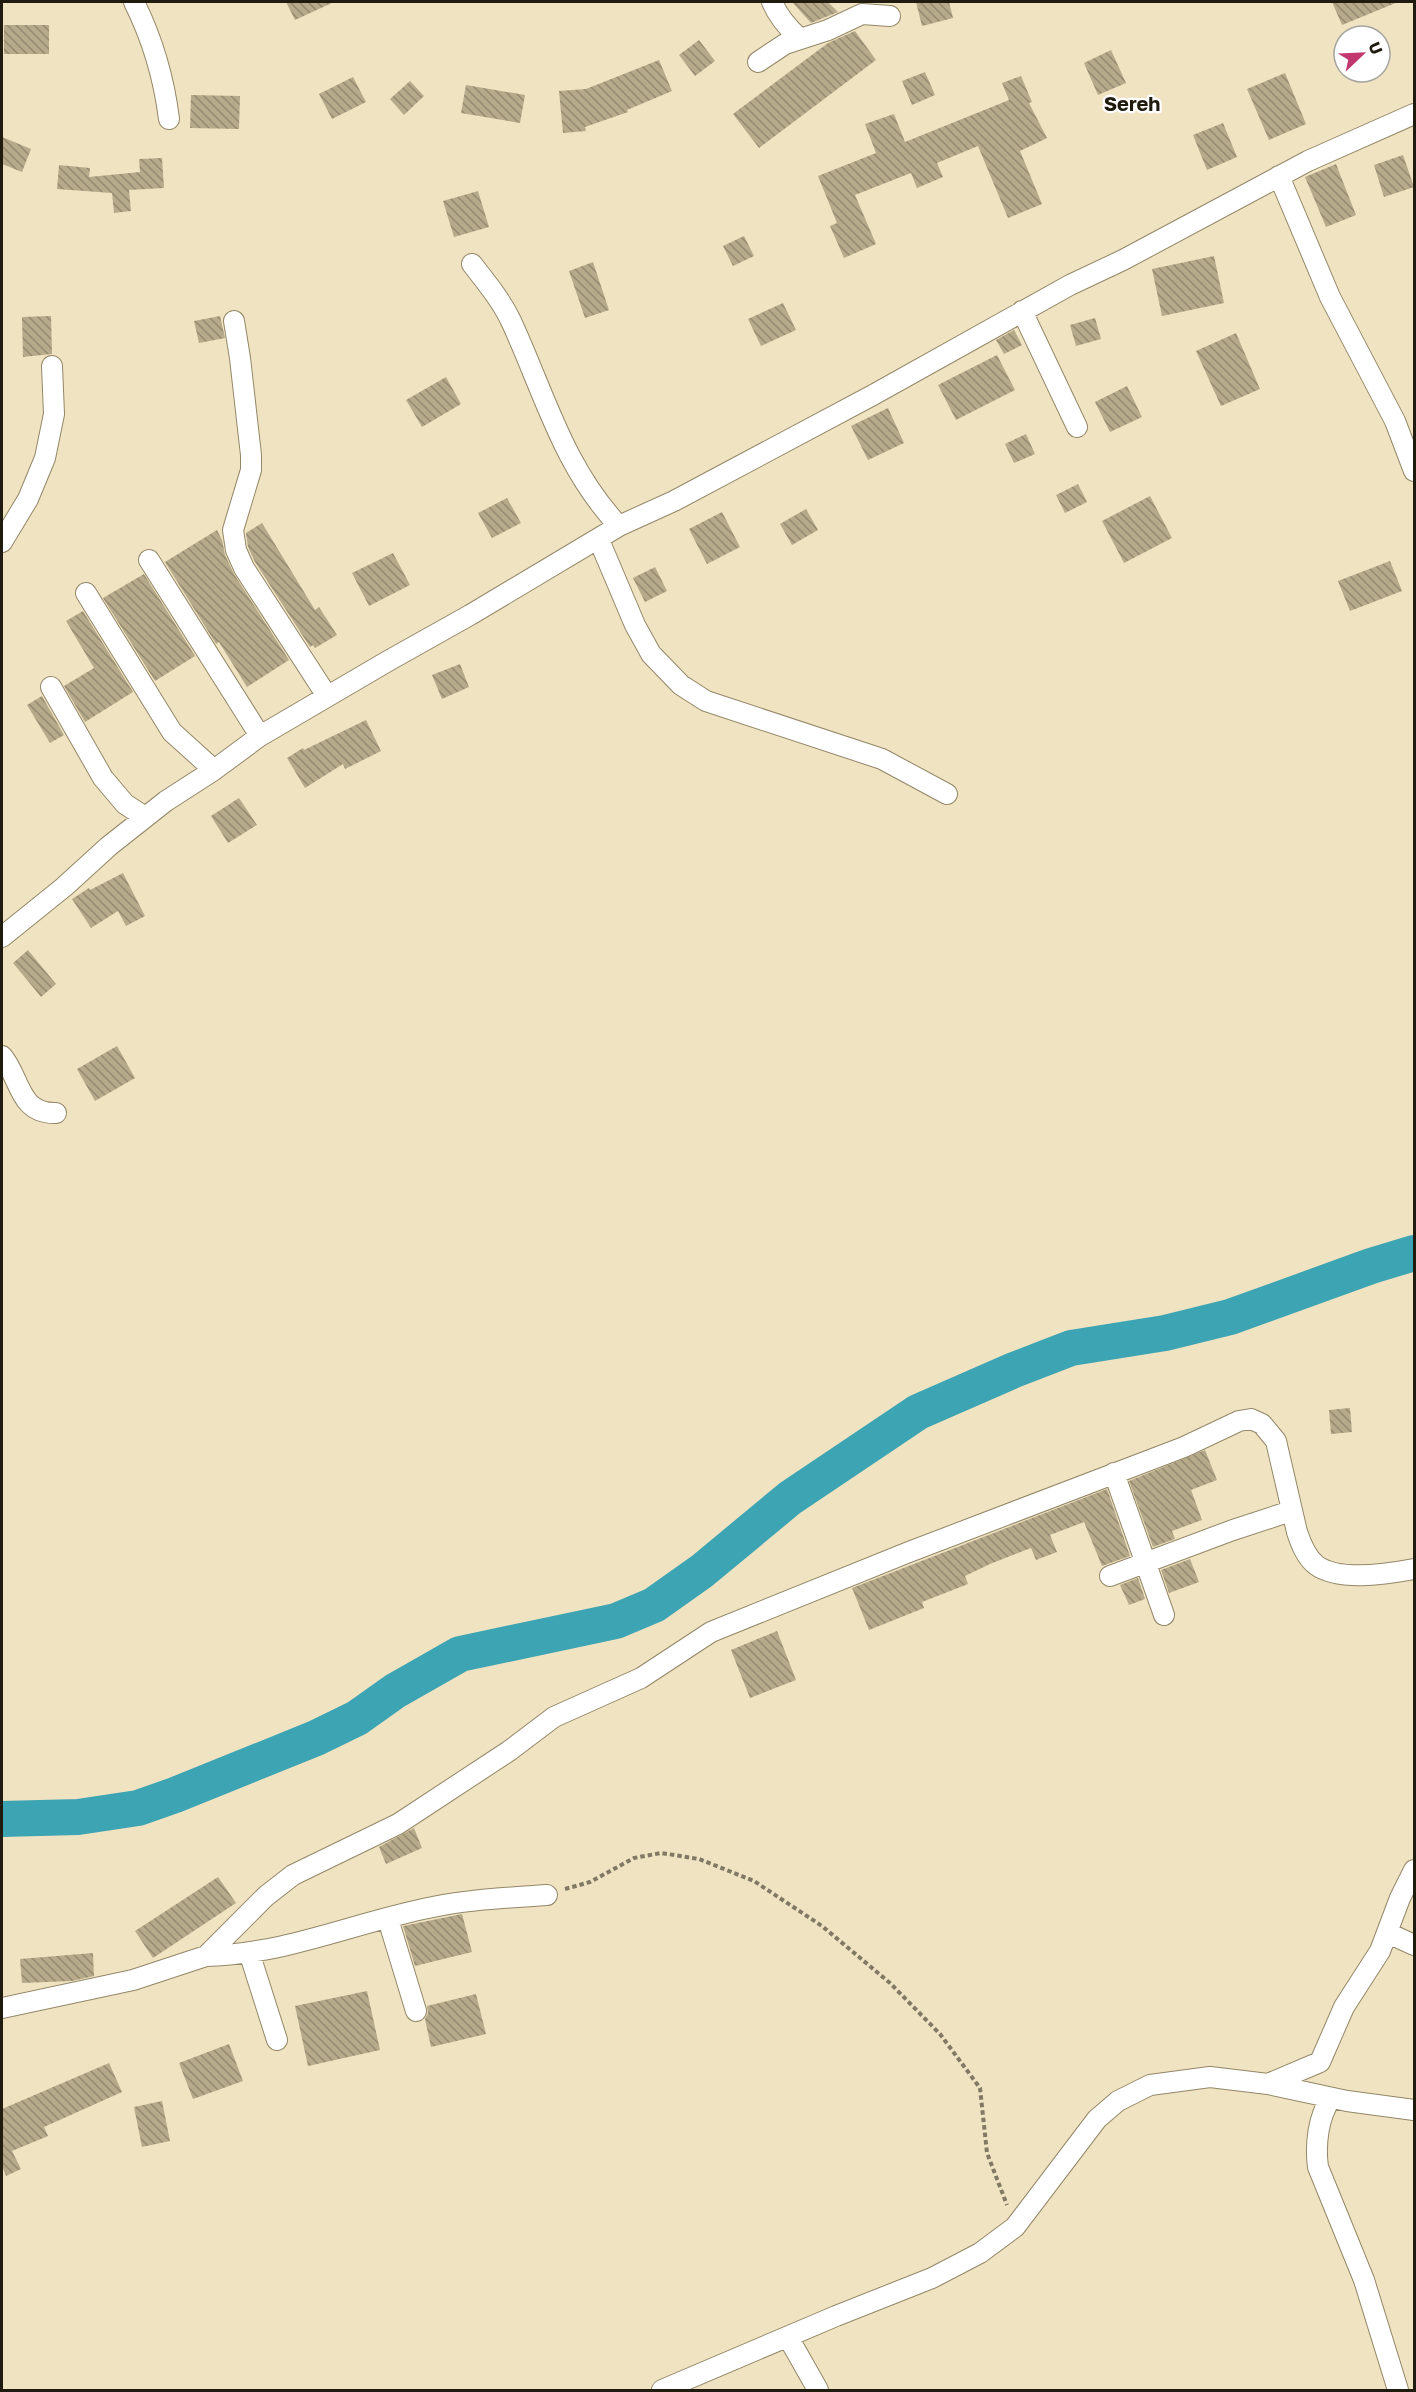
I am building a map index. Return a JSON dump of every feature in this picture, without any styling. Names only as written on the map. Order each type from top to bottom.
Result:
[{"type":"street","points":[[134,2],[144,22],[160,74],[169,119]]},
{"type":"street","points":[[772,2],[782,20],[799,38]]},
{"type":"street","points":[[758,62],[785,44],[828,30],[862,14],[890,16]]},
{"type":"street","points":[[2,937],[144,817],[260,736],[327,696],[599,540],[619,526],[674,501],[873,395],[1022,311],[1279,176],[1414,114]]},
{"type":"street","points":[[1279,176],[1330,297],[1395,421],[1414,471]]},
{"type":"street","points":[[472,264],[499,299],[511,320],[540,395],[578,472],[601,507],[619,526]]},
{"type":"street","points":[[1022,311],[1077,427]]},
{"type":"street","points":[[234,321],[251,454],[251,470],[233,530],[236,550],[244,568],[327,696]]},
{"type":"street","points":[[2,542],[28,498],[45,458],[54,414],[52,366]]},
{"type":"street","points":[[599,540],[635,625],[651,654],[681,685],[706,701],[882,759],[947,794]]},
{"type":"street","points":[[149,560],[260,736]]},
{"type":"street","points":[[86,593],[172,732],[214,770]]},
{"type":"street","points":[[51,687],[103,778],[125,804],[144,817]]},
{"type":"street","points":[[2,1056],[29,1105],[43,1113],[56,1113]]},
{"type":"street","points":[[206,1956],[266,1896],[293,1875],[398,1824],[509,1751],[554,1717],[641,1678],[711,1632],[909,1552],[1184,1447],[1239,1421],[1251,1419],[1262,1424],[1276,1441],[1301,1546],[1316,1564],[1326,1570],[1353,1574],[1381,1575],[1414,1569]]},
{"type":"street","points":[[1114,1473],[1164,1615]]},
{"type":"street","points":[[1110,1576],[1291,1511]]},
{"type":"street","points":[[1398,2391],[1364,2280],[1318,2167],[1316,2150],[1326,2106],[1320,2062],[1344,2007],[1380,1951],[1400,1898],[1414,1870]]},
{"type":"street","points":[[2,2008],[133,1980],[206,1956],[232,1955],[294,1945],[434,1907],[547,1895]]},
{"type":"street","points":[[388,1919],[416,2011]]},
{"type":"street","points":[[1388,1933],[1414,1945]]},
{"type":"street","points":[[249,1952],[277,2040]]},
{"type":"street","points":[[1268,2084],[1320,2062]]},
{"type":"street","points":[[662,2391],[942,2273],[980,2253],[1015,2227],[1097,2119],[1132,2092],[1150,2085],[1210,2077],[1268,2084],[1414,2110]]},
{"type":"street","points":[[788,2337],[818,2391]]},
{"type":"path","points":[[547,1895],[590,1882],[634,1858],[661,1854],[699,1859],[754,1881],[822,1926],[890,1983],[932,2026],[980,2088],[987,2153],[1015,2227]]},
{"type":"building","points":[[286,2],[334,2],[295,20]]},
{"type":"building","points":[[792,2],[828,2],[838,12],[811,23]]},
{"type":"building","points":[[916,2],[949,2],[953,18],[922,26]]},
{"type":"building","points":[[1332,2],[1398,2],[1344,24],[1342,24]]},
{"type":"building","points":[[4,25],[49,25],[49,54],[4,54]]},
{"type":"building","points":[[855,31],[876,60],[759,148],[733,114],[828,43]]},
{"type":"building","points":[[699,40],[715,61],[695,76],[679,55]]},
{"type":"building","points":[[1111,50],[1126,83],[1098,95],[1084,63]]},
{"type":"building","points":[[659,60],[672,91],[627,110],[628,112],[585,127],[586,131],[563,133],[559,91],[586,89]]},
{"type":"building","points":[[925,72],[935,95],[912,105],[902,81]]},
{"type":"building","points":[[1285,73],[1306,124],[1269,140],[1247,89]]},
{"type":"building","points":[[1021,76],[1032,102],[1029,103],[1047,138],[1020,151],[1042,204],[1008,218],[978,146],[937,163],[943,177],[917,188],[911,173],[855,195],[876,244],[844,258],[830,226],[837,223],[818,176],[876,153],[865,124],[894,114],[905,142],[1009,100],[1002,83]]},
{"type":"building","points":[[353,77],[366,102],[332,119],[319,94]]},
{"type":"building","points":[[410,81],[424,96],[404,115],[390,99]]},
{"type":"building","points":[[466,85],[525,95],[520,123],[461,113]]},
{"type":"building","points":[[191,95],[240,96],[239,129],[190,128]]},
{"type":"building","points":[[1223,123],[1237,157],[1207,170],[1193,135]]},
{"type":"building","points":[[2,137],[31,149],[22,172],[2,164]]},
{"type":"building","points":[[1403,155],[1414,187],[1384,197],[1374,165]]},
{"type":"building","points":[[162,158],[164,188],[129,190],[131,211],[114,213],[112,193],[57,189],[59,165],[90,168],[89,177],[140,172],[139,159]]},
{"type":"building","points":[[1336,164],[1356,215],[1326,227],[1305,177]]},
{"type":"building","points":[[478,191],[489,227],[454,237],[443,201]]},
{"type":"building","points":[[744,236],[754,256],[733,266],[723,246]]},
{"type":"building","points":[[1214,256],[1224,303],[1162,316],[1152,269]]},
{"type":"building","points":[[593,262],[609,310],[585,318],[569,271]]},
{"type":"building","points":[[783,303],[796,330],[761,346],[748,319]]},
{"type":"building","points":[[51,316],[52,354],[23,357],[22,317]]},
{"type":"building","points":[[220,316],[225,338],[199,343],[194,321]]},
{"type":"building","points":[[1095,318],[1101,339],[1076,346],[1070,325]]},
{"type":"building","points":[[1014,330],[1022,345],[1004,354],[996,340]]},
{"type":"building","points":[[1236,333],[1260,389],[1221,406],[1196,351]]},
{"type":"building","points":[[997,355],[1015,390],[956,420],[938,385]]},
{"type":"building","points":[[446,377],[461,404],[422,427],[406,400]]},
{"type":"building","points":[[1127,386],[1142,417],[1110,432],[1095,402]]},
{"type":"building","points":[[888,408],[904,443],[868,460],[851,426]]},
{"type":"building","points":[[1026,434],[1035,454],[1014,463],[1005,444]]},
{"type":"building","points":[[1078,484],[1087,502],[1065,513],[1056,495]]},
{"type":"building","points":[[1150,496],[1172,538],[1124,563],[1102,521]]},
{"type":"building","points":[[507,498],[521,523],[492,538],[478,513]]},
{"type":"building","points":[[806,509],[818,530],[792,545],[780,524]]},
{"type":"building","points":[[722,512],[740,547],[707,564],[689,529]]},
{"type":"building","points":[[262,523],[315,610],[319,607],[337,635],[315,648],[313,645],[310,647],[255,562],[248,547],[246,533]]},
{"type":"building","points":[[217,530],[234,574],[289,660],[247,687],[219,642],[216,644],[165,562]]},
{"type":"building","points":[[393,553],[410,585],[369,606],[352,573]]},
{"type":"building","points":[[1390,561],[1402,591],[1350,611],[1338,581]]},
{"type":"building","points":[[655,567],[667,591],[645,602],[633,578]]},
{"type":"building","points":[[144,574],[195,656],[155,681],[103,598]]},
{"type":"building","points":[[83,611],[133,692],[85,722],[64,686],[94,668],[66,621]]},
{"type":"building","points":[[460,664],[469,687],[442,699],[432,675]]},
{"type":"building","points":[[42,696],[64,735],[50,743],[27,705]]},
{"type":"building","points":[[366,720],[381,751],[345,769],[343,764],[305,788],[287,758],[303,748],[304,750]]},
{"type":"building","points":[[239,798],[257,825],[228,843],[211,816]]},
{"type":"building","points":[[123,873],[145,916],[126,926],[118,911],[91,928],[72,899],[89,888],[90,890]]},
{"type":"building","points":[[28,950],[56,984],[41,997],[13,963]]},
{"type":"building","points":[[117,1046],[135,1078],[95,1101],[77,1069]]},
{"type":"building","points":[[1350,1408],[1352,1432],[1331,1434],[1329,1410]]},
{"type":"building","points":[[1205,1450],[1217,1480],[1191,1490],[1202,1520],[1172,1531],[1175,1539],[1153,1547],[1129,1481]]},
{"type":"building","points":[[1107,1489],[1130,1556],[1102,1566],[1084,1522],[1050,1535],[1057,1552],[1036,1560],[1031,1548],[990,1564],[965,1576],[968,1584],[922,1602],[924,1608],[869,1630],[852,1588]]},
{"type":"building","points":[[1190,1559],[1199,1582],[1169,1593],[1161,1570]]},
{"type":"building","points":[[1138,1578],[1145,1599],[1129,1605],[1120,1585]]},
{"type":"building","points":[[777,1631],[796,1680],[750,1698],[731,1650]]},
{"type":"building","points":[[414,1828],[422,1848],[386,1864],[379,1847]]},
{"type":"building","points":[[218,1877],[236,1903],[153,1958],[135,1931]]},
{"type":"building","points":[[462,1914],[472,1952],[415,1966],[403,1926]]},
{"type":"building","points":[[93,1953],[94,1976],[72,1981],[22,1983],[20,1959]]},
{"type":"building","points":[[367,1991],[380,2050],[308,2066],[295,2006]]},
{"type":"building","points":[[476,1994],[486,2034],[431,2047],[425,2019],[428,2013],[427,2006]]},
{"type":"building","points":[[229,2044],[243,2081],[193,2099],[179,2063]]},
{"type":"building","points":[[109,2063],[122,2092],[44,2127],[48,2136],[12,2151],[21,2169],[6,2176],[2,2166],[2,2109]]},
{"type":"building","points":[[162,2101],[170,2141],[142,2147],[134,2107]]},
{"type":"waterway","points":[[2,1819],[78,1817],[138,1808],[316,1738],[357,1718],[395,1691],[460,1654],[616,1621],[654,1605],[702,1571],[790,1498],[918,1412],[1071,1348],[1165,1333],[1230,1317],[1371,1266],[1414,1253]]},
{"type":"district","name":"Sereh","points":[[1132,103]]}]
